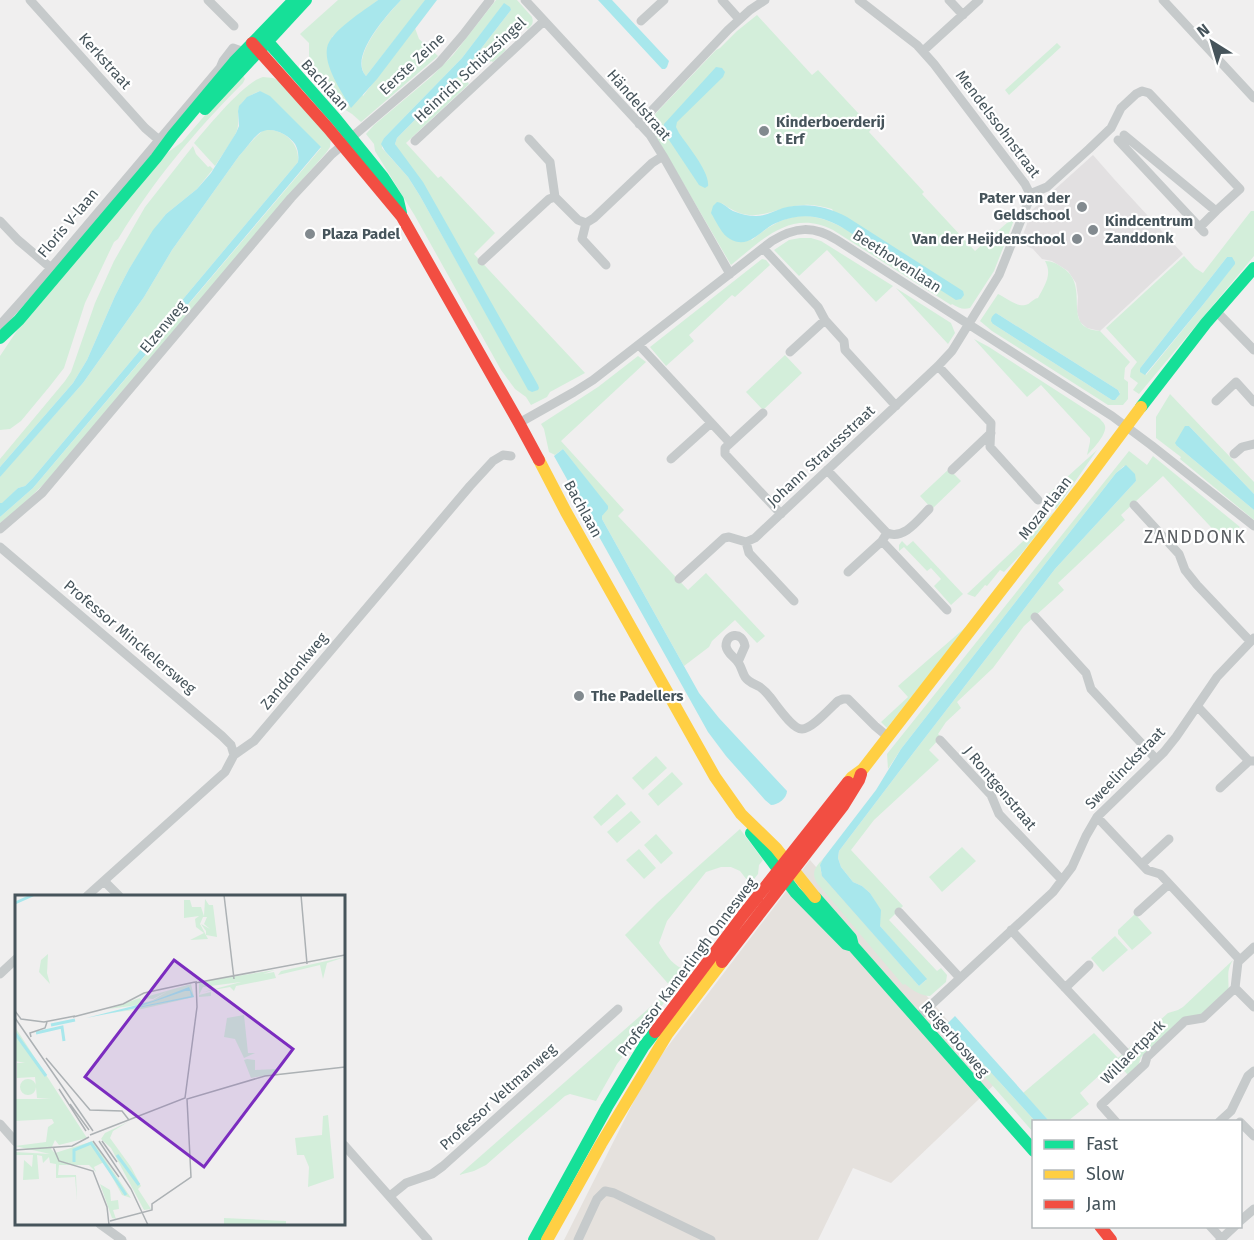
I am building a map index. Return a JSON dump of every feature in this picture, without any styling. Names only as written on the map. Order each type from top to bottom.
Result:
[{"type":"main road","points":[[256,44],[294,0]]},
{"type":"main road","points":[[256,44],[306,0]]},
{"type":"main road","name":"Bachlaan","points":[[256,44],[388,184],[398,200],[402,217],[519,423],[694,741],[715,777],[741,814],[776,848],[786,870]]},
{"type":"main road","name":"Floris V-laan","points":[[0,348],[19,320],[156,158],[201,113],[256,44]]},
{"type":"main road","name":"Mozartlaan","points":[[786,870],[852,777],[863,769],[1206,323],[1254,268]]},
{"type":"main road","name":"Floris V-laan","points":[[0,338],[19,320]]},
{"type":"main road","name":"Reigerbosweg","points":[[786,870],[807,888],[851,938],[853,946],[1032,1149]]},
{"type":"main road","name":"Professor Kamerlingh Onnesweg","points":[[534,1240],[607,1107],[644,1046],[702,968],[786,870]]},
{"type":"main road","name":"Professor Kamerlingh Onnesweg","points":[[547,1240],[601,1144],[668,1033],[786,870]]},
{"type":"main road","points":[[1101,1228],[1112,1240]]},
{"type":"street","name":"Kerkstraat","points":[[30,0],[145,128],[159,140]]},
{"type":"street","points":[[208,0],[234,26]]},
{"type":"street","name":"Eerste Zeine","points":[[347,142],[439,63],[464,35],[490,0]]},
{"type":"street","name":"Händelstraat","points":[[525,0],[650,135],[730,274]]},
{"type":"street","points":[[641,21],[664,0]]},
{"type":"street","points":[[722,0],[739,19]]},
{"type":"street","points":[[639,124],[739,19],[765,0]]},
{"type":"street","name":"Mendelssohnstraat","points":[[859,0],[923,51],[961,98],[1030,194],[999,275],[968,324]]},
{"type":"street","points":[[949,0],[963,15]]},
{"type":"street","points":[[923,51],[979,0]]},
{"type":"street","points":[[1163,0],[1254,98]]},
{"type":"street","name":"Heinrich Schützsingel","points":[[415,141],[544,21]]},
{"type":"street","name":"Floris V-laan","points":[[0,325],[220,68],[226,55],[233,48],[256,44]]},
{"type":"street","points":[[1030,194],[1047,187],[1056,179],[1111,128],[1121,108],[1136,94],[1143,91],[1149,93],[1239,189],[1216,211],[1202,229],[1134,149]]},
{"type":"street","points":[[1121,137],[1216,211]]},
{"type":"street","points":[[529,139],[550,162],[555,197],[578,220],[585,223]]},
{"type":"street","name":"Elzenweg","points":[[0,529],[42,493],[291,198],[332,154],[347,142]]},
{"type":"street","points":[[585,223],[594,218],[652,163],[663,156]]},
{"type":"street","points":[[482,261],[549,199],[555,197]]},
{"type":"street","points":[[0,221],[51,268]]},
{"type":"street","points":[[585,223],[582,239],[606,265]]},
{"type":"street","name":"Beethovenlaan","points":[[519,423],[593,380],[763,248],[786,233],[811,230],[827,234],[1126,426],[1254,526]]},
{"type":"street","points":[[763,248],[818,307],[825,320],[844,341],[845,350],[896,406]]},
{"type":"street","points":[[1216,311],[1254,350]]},
{"type":"street","points":[[790,352],[825,320]]},
{"type":"street","name":"Johann Straussstraat","points":[[746,542],[755,538],[938,366],[952,351],[968,324]]},
{"type":"street","points":[[639,345],[711,423],[727,445]]},
{"type":"street","points":[[938,366],[991,423],[990,447],[1038,500]]},
{"type":"street","points":[[1216,401],[1236,382],[1254,402]]},
{"type":"street","points":[[763,413],[727,445],[725,454],[781,513]]},
{"type":"street","points":[[671,459],[711,423]]},
{"type":"street","points":[[952,470],[991,433]]},
{"type":"street","points":[[1234,454],[1242,447],[1254,444]]},
{"type":"street","name":"Zanddonkweg","points":[[89,895],[225,772],[234,754],[254,741],[470,486],[493,461],[503,455],[511,456]]},
{"type":"street","points":[[827,470],[946,610]]},
{"type":"street","points":[[1134,505],[1179,554],[1185,570],[1197,585],[1252,639]]},
{"type":"street","points":[[848,572],[884,537],[906,531],[929,509]]},
{"type":"street","points":[[679,579],[724,538],[729,537],[746,542],[749,553],[794,601]]},
{"type":"street","name":"Professor Minckelersweg","points":[[0,547],[222,736],[231,745],[234,754]]},
{"type":"street","points":[[1035,617],[1086,673],[1091,689],[1156,759]]},
{"type":"street","name":"Sweelinckstraat","points":[[917,1018],[1053,892],[1072,867],[1097,817],[1176,737],[1217,677],[1252,639]]},
{"type":"street","points":[[738,662],[746,678],[766,692],[792,724],[798,728],[804,729],[811,726],[838,701],[848,699],[888,736]]},
{"type":"street","points":[[1197,706],[1252,761],[1220,788]]},
{"type":"street","name":"J Rontgenstraat","points":[[940,740],[991,795],[999,814],[1062,880]]},
{"type":"street","points":[[1097,817],[1147,870],[1160,874],[1240,960]]},
{"type":"street","points":[[1142,864],[1169,839]]},
{"type":"street","points":[[104,881],[117,895]]},
{"type":"street","points":[[1138,912],[1169,884]]},
{"type":"street","points":[[898,912],[960,978]]},
{"type":"street","points":[[1011,930],[1130,1058]]},
{"type":"street","points":[[1254,947],[1238,962],[1235,988],[1254,1007]]},
{"type":"street","points":[[0,974],[15,960]]},
{"type":"street","points":[[1065,988],[1089,965]]},
{"type":"street","name":"Willaertpark","points":[[1114,1120],[1101,1105],[1145,1064],[1147,1057],[1185,1021],[1203,1018],[1235,988]]},
{"type":"street","name":"Professor Veltmanweg","points":[[390,1196],[405,1183],[432,1174],[443,1166],[618,1010]]},
{"type":"street","points":[[1221,1120],[1231,1111],[1248,1076],[1254,1071]]},
{"type":"street","points":[[1231,1111],[1238,1120]]},
{"type":"street","points":[[0,1124],[15,1141]]},
{"type":"street","points":[[1242,1124],[1254,1137]]},
{"type":"street","points":[[345,1146],[428,1240]]},
{"type":"street","points":[[578,1240],[597,1199],[605,1191],[614,1193],[711,1240]]},
{"type":"street","points":[[1247,1215],[1254,1223]]},
{"type":"street","points":[[101,1225],[122,1240]]},
{"type":"street","points":[[1221,1239],[1234,1228]]},
{"type":"shaded area","name":"Kindcentrum Zanddonk","points":[[1093,155],[1183,254],[1100,331],[1087,328],[1080,322],[1077,312],[1076,283],[1068,271],[1052,261],[1042,259],[1033,249],[1020,243],[1032,210]]},
{"type":"shaded area","points":[[810,860],[999,1080],[891,1183],[853,1168],[818,1240],[564,1240],[649,1071]]},
{"type":"green space","points":[[338,0],[378,0],[332,37],[363,96],[415,28],[419,39],[438,56],[361,122],[344,109],[309,68],[309,43],[300,34]]},
{"type":"green space","points":[[401,0],[426,0],[366,76],[362,68],[362,58],[366,47],[380,25]]},
{"type":"green space","points":[[496,0],[517,0],[532,17],[532,24],[528,29],[523,24],[501,45],[506,50],[493,62],[486,59],[465,79],[469,84],[406,143],[438,178],[441,176],[495,233],[474,254],[585,373],[531,405],[501,370],[415,216],[375,151],[374,144],[366,134],[453,55]],"holes":[[[503,5],[511,10],[466,68],[397,138],[395,144],[530,392],[420,196],[408,177],[382,148],[384,138],[462,58]]]},
{"type":"green space","points":[[757,15],[812,75],[818,70],[872,128],[869,132],[975,251],[1016,215],[994,271],[970,308],[963,309],[951,305],[833,230],[818,224],[790,225],[778,230],[731,265],[654,133],[651,123],[656,113],[737,31]],"holes":[[[722,203],[733,210],[753,215],[815,205],[832,209],[843,228],[818,218],[796,217],[774,224],[752,240]]]},
{"type":"green space","points":[[1057,43],[1061,47],[1009,95],[1005,90]]},
{"type":"green space","points":[[243,75],[245,79],[243,83],[176,157],[114,242],[85,303],[64,368],[21,421],[10,429],[0,430],[0,356],[20,326],[163,156],[182,142]]},
{"type":"green space","points":[[263,77],[280,81],[331,138],[330,147],[46,482],[0,523],[0,517],[33,488],[321,148],[260,91],[240,105],[236,133],[215,166],[194,143],[246,87]]},
{"type":"green space","points":[[264,130],[277,131],[288,138],[296,148],[298,162],[33,478],[25,486],[18,488],[2,504],[0,503],[2,474],[83,383],[144,297],[172,250],[239,156]]},
{"type":"green space","points":[[193,146],[196,154],[208,167],[213,169],[197,189],[166,214],[158,224],[129,269],[87,360],[73,383],[0,467],[0,459],[71,372],[95,303],[114,261],[145,207]]},
{"type":"green space","points":[[1251,211],[1254,211],[1254,256],[1139,394],[1133,390],[1138,383],[1130,377],[1131,370],[1137,362],[1106,328],[1184,256],[1203,273]],"holes":[[[1227,257],[1234,264],[1202,306],[1146,375],[1141,367]]]},
{"type":"green space","points":[[800,238],[821,241],[893,286],[876,302],[827,250],[799,276],[774,250],[789,240]]},
{"type":"green space","points":[[762,259],[770,265],[735,297],[732,295],[689,335],[694,341],[666,366],[650,347]]},
{"type":"green space","points":[[1045,261],[1055,263],[1071,276],[1075,285],[1081,323],[1088,328],[1100,331],[1130,362],[1125,368],[1124,379],[1128,382],[1128,399],[1123,405],[1108,405],[980,321],[998,294],[1022,305],[1038,298],[1047,280]],"holes":[[[996,313],[1120,393],[1112,400],[993,324]]]},
{"type":"green space","points":[[896,288],[951,323],[955,333],[948,344]]},
{"type":"green space","points":[[974,339],[1100,419],[1105,425],[1104,433],[1087,455],[1090,438],[1041,385],[1027,397]]},
{"type":"green space","points":[[785,355],[802,373],[763,410],[746,392]]},
{"type":"green space","points":[[638,356],[646,362],[561,441],[624,510],[618,516],[688,590],[706,573],[765,636],[757,643],[735,620],[712,641],[709,647],[684,666],[602,519],[607,506],[563,449],[555,455],[549,452],[541,424],[598,387]]},
{"type":"green space","points":[[1170,394],[1254,482],[1254,494],[1189,426],[1177,446],[1254,510],[1254,520],[1156,438],[1156,417]]},
{"type":"green space","points":[[1097,450],[1056,509],[1045,497]]},
{"type":"green space","points":[[1129,451],[1147,465],[1153,456],[1240,527],[1224,541],[1163,476],[1121,515],[1125,520],[1058,583],[1064,590],[1024,626],[993,668],[957,702],[961,708],[946,722],[938,734],[941,737],[929,750],[939,760],[874,820],[851,850],[903,906],[889,920],[937,971],[941,968],[947,975],[946,982],[930,996],[920,994],[905,984],[903,985],[817,883],[814,876],[815,870],[823,859],[820,866],[822,876],[919,986],[926,980],[880,926],[880,910],[870,893],[853,882],[841,867],[838,858],[839,851],[1055,569],[1136,481],[1124,466],[1116,473],[901,749],[888,769],[887,754]]},
{"type":"green space","points":[[949,469],[961,481],[932,509],[920,496]]},
{"type":"green space","points":[[1055,511],[1004,572],[1000,570],[975,597],[967,594]]},
{"type":"green space","points":[[902,541],[907,546],[913,541],[963,594],[951,605],[934,586],[941,579],[931,568],[927,571],[904,547],[899,551]]},
{"type":"green space","points":[[967,626],[887,728],[881,722],[908,697],[898,686]]},
{"type":"green space","points":[[656,756],[667,768],[643,790],[632,778]]},
{"type":"green space","points":[[672,772],[683,784],[658,806],[648,794]]},
{"type":"green space","points":[[617,794],[626,804],[601,826],[593,817]]},
{"type":"green space","points":[[631,811],[641,822],[617,843],[607,832]]},
{"type":"green space","points":[[740,829],[763,860],[759,865],[758,874],[750,884],[740,871],[731,867],[721,867],[706,872],[667,921],[659,943],[674,963],[687,970],[617,1064],[596,1101],[570,1094],[565,1096],[486,1165],[459,1175],[672,988],[625,935],[657,903]]},
{"type":"green space","points":[[656,834],[673,853],[661,864],[644,845]]},
{"type":"green space","points":[[962,847],[976,861],[942,892],[929,877]]},
{"type":"green space","points":[[639,849],[656,868],[644,879],[626,860]]},
{"type":"green space","points":[[1135,914],[1152,933],[1132,950],[1118,934],[1118,930]]},
{"type":"green space","points":[[1115,936],[1128,950],[1103,972],[1091,958]]},
{"type":"green space","points":[[1233,960],[1228,972],[1228,993],[1199,1018],[1177,1026],[1141,1057],[1138,1066],[1128,1075],[1115,1061],[1080,1093],[1089,1104],[1069,1120],[1048,1120],[1023,1093],[1094,1033],[1118,1058],[1168,1013],[1183,1007]]},
{"type":"green space","points":[[947,1024],[1034,1120],[1032,1120],[1032,1131],[942,1028]]},
{"type":"water","points":[[378,0],[401,0],[379,25],[366,47],[362,58],[362,68],[366,76],[425,0],[437,0],[377,79],[351,108],[331,71],[327,48],[341,28]]},
{"type":"water","points":[[598,0],[612,0],[669,61],[665,69],[662,69]]},
{"type":"water","points":[[504,3],[511,10],[466,68],[397,138],[395,144],[423,182],[538,385],[538,390],[532,392],[528,390],[420,196],[408,177],[381,144],[384,138],[462,58]]},
{"type":"water","points":[[716,67],[722,68],[725,72],[723,77],[677,122],[676,127],[708,180],[708,186],[705,188],[699,185],[663,131],[664,124]]},
{"type":"water","points":[[260,91],[270,96],[321,147],[33,488],[0,517],[0,503],[33,478],[298,162],[296,146],[284,134],[265,130],[256,136],[239,156],[172,250],[144,297],[83,383],[0,477],[0,467],[73,383],[87,360],[129,269],[153,230],[166,214],[197,189],[211,173],[239,126],[239,106],[247,97]]},
{"type":"water","points":[[717,202],[736,212],[753,216],[800,205],[831,210],[847,217],[963,291],[964,295],[961,299],[956,300],[843,228],[827,220],[810,216],[794,217],[776,223],[749,241],[737,242],[724,234],[711,213]]},
{"type":"water","points":[[1227,257],[1232,257],[1235,264],[1145,375],[1140,372],[1141,367]]},
{"type":"water","points":[[996,313],[1118,390],[1120,394],[1112,400],[993,324],[991,318]]},
{"type":"water","points":[[1185,426],[1189,426],[1254,494],[1254,510],[1177,446],[1175,443]]},
{"type":"water","points":[[563,449],[608,506],[602,519],[699,693],[719,718],[787,791],[784,799],[774,805],[765,800],[708,732],[554,456]]},
{"type":"water","points":[[1126,465],[1135,474],[1136,481],[1055,569],[839,851],[838,858],[841,867],[853,882],[870,893],[881,910],[880,926],[927,979],[919,986],[822,876],[820,865],[876,790],[901,749],[1116,473]]},
{"type":"water","points":[[955,1016],[1048,1120],[1034,1120],[947,1024]]},
{"type":"traffic: fast","points":[[0,338],[19,320],[234,62],[294,0]]},
{"type":"traffic: fast","points":[[205,109],[306,0]]},
{"type":"traffic: fast","points":[[261,34],[336,119],[383,177],[398,200],[401,213]]},
{"type":"traffic: fast","points":[[1141,407],[1206,323],[1254,268]]},
{"type":"traffic: fast","points":[[751,833],[795,892],[846,944],[853,946]]},
{"type":"traffic: fast","points":[[815,897],[851,938],[853,946],[1032,1149]]},
{"type":"traffic: fast","points":[[534,1240],[607,1107],[655,1032]]},
{"type":"traffic: slow","points":[[848,782],[863,769],[1141,407]]},
{"type":"traffic: slow","points":[[539,460],[715,777],[741,814],[776,848],[815,897]]},
{"type":"traffic: slow","points":[[547,1240],[601,1144],[668,1033],[722,962]]},
{"type":"traffic: jam","points":[[252,43],[328,128],[402,217],[539,460]]},
{"type":"traffic: jam","points":[[722,962],[843,806],[861,774]]},
{"type":"traffic: jam","points":[[655,1032],[743,915],[848,782]]},
{"type":"traffic: jam","points":[[1102,1228],[1111,1240]]},
{"type":"place","name":"Kinderboerderij t Erf","points":[[764,131]]},
{"type":"place","name":"Pater van der Geldschool","points":[[1082,207]]},
{"type":"place","name":"Kindcentrum Zanddonk","points":[[1093,230]]},
{"type":"place","name":"Plaza Padel","points":[[310,234]]},
{"type":"place","name":"Van der Heijdenschool","points":[[1077,239]]},
{"type":"place","name":"The Padellers","points":[[579,696]]},
{"type":"district","name":"ZANDDONK","points":[[1195,537]]}]
